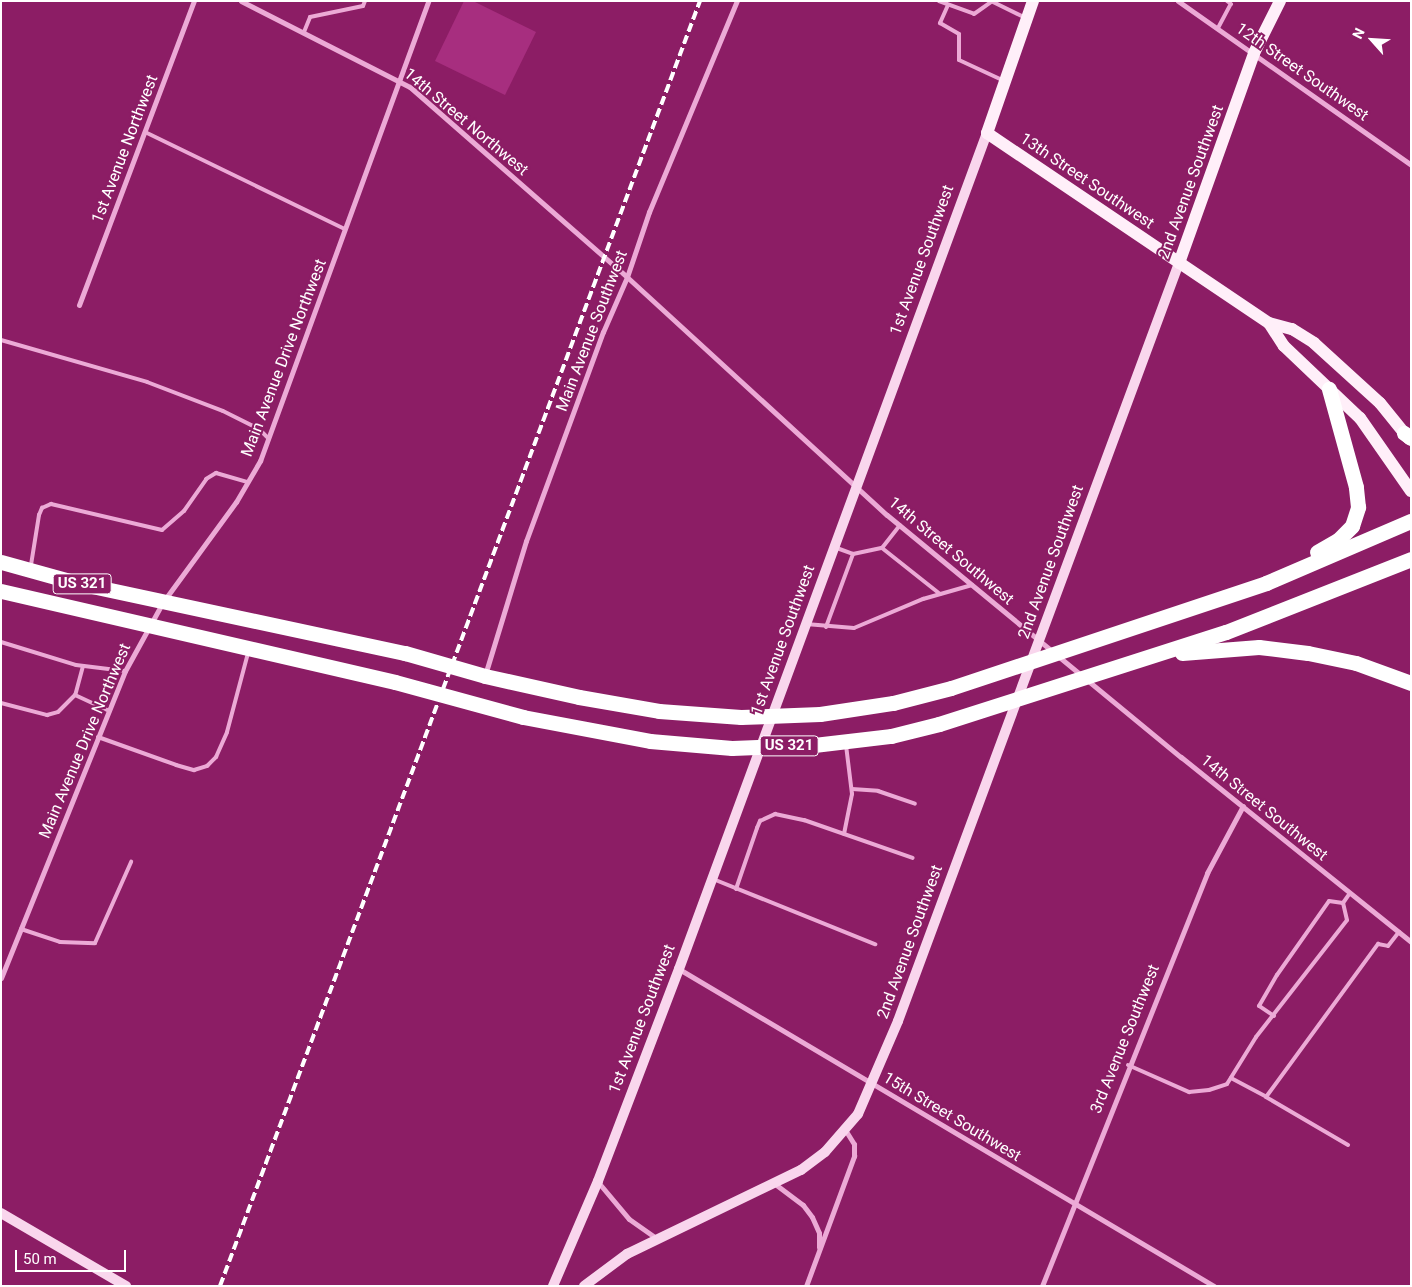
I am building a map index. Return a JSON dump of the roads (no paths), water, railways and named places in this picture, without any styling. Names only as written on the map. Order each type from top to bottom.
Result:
[{"type":"highway","points":[[1266,583],[1338,540],[1352,526],[1355,517],[1358,507],[1356,487],[1329,389]]},
{"type":"highway","name":"US 321","points":[[1,562],[163,602],[405,653],[485,676],[659,711],[742,717],[820,714],[893,703],[952,688],[1266,583],[1411,521]]},
{"type":"highway","name":"US 321","points":[[1,591],[149,627],[395,682],[523,717],[650,741],[732,748],[846,741],[891,736],[939,724],[1158,654],[1300,605],[1411,559]]},
{"type":"highway","points":[[1158,654],[1259,647],[1356,664],[1411,683]]},
{"type":"main road","name":"1st Avenue Southwest","points":[[553,1286],[598,1181],[679,969],[711,878],[858,486],[987,132],[1032,1]]},
{"type":"main road","name":"2nd Avenue Southwest","points":[[584,1286],[627,1254],[656,1238],[801,1170],[846,1131],[873,1085],[1040,640],[1254,53],[1280,1]]},
{"type":"main road","name":"13th Street Southwest","points":[[987,132],[1091,206],[1179,262],[1268,323],[1292,329],[1322,349],[1380,403],[1409,437]]},
{"type":"main road","name":"13th Street Southwest","points":[[1268,323],[1284,346],[1360,418],[1411,491]]},
{"type":"main road","points":[[1,1213],[126,1286]]},
{"type":"street","name":"1st Avenue Northwest","points":[[80,305],[194,1]]},
{"type":"street","name":"14th Street Northwest","points":[[241,1],[400,80],[540,200],[604,260]]},
{"type":"street","name":"Main Avenue Drive Northwest","points":[[1,978],[125,671],[163,602],[248,482],[269,439],[428,1]]},
{"type":"street","name":"Main Avenue Southwest","points":[[485,676],[526,541],[603,332],[627,277],[648,212],[736,1]]},
{"type":"street","name":"12th Street Southwest","points":[[1178,1],[1411,165]]},
{"type":"street","name":"14th Street Southwest","points":[[604,260],[627,277],[900,525],[1098,690],[1411,942]]},
{"type":"street","name":"3rd Avenue Southwest","points":[[1042,1286],[1128,1065],[1207,873],[1243,806]]},
{"type":"street","name":"15th Street Southwest","points":[[679,969],[1214,1286]]},
{"type":"street","points":[[806,1286],[854,1156],[854,1144],[846,1131]]},
{"type":"street","points":[[598,1181],[629,1219],[656,1238]]},
{"type":"street","points":[[774,1184],[798,1200],[812,1217],[819,1233],[818,1255]]},
{"type":"lane","points":[[304,32],[310,17],[363,6],[365,1]]},
{"type":"lane","points":[[939,1],[974,14],[991,2],[1026,18]]},
{"type":"lane","points":[[1218,28],[1231,4],[1227,1]]},
{"type":"lane","points":[[948,5],[940,24],[960,34],[959,60],[1005,81]]},
{"type":"lane","points":[[145,132],[345,229]]},
{"type":"lane","points":[[1,340],[147,382],[223,410],[259,429],[269,439]]},
{"type":"lane","points":[[30,570],[39,515],[42,508],[51,504],[162,530],[184,511],[206,479],[216,473],[248,482]]},
{"type":"lane","points":[[834,548],[853,554],[882,548],[900,525]]},
{"type":"lane","points":[[882,548],[940,594]]},
{"type":"lane","points":[[826,627],[853,554]]},
{"type":"lane","points":[[806,624],[854,628],[940,594],[972,584]]},
{"type":"lane","points":[[1,642],[46,658],[83,666],[125,671]]},
{"type":"lane","points":[[98,737],[194,770],[207,766],[216,757],[227,732],[249,649]]},
{"type":"lane","points":[[1,703],[47,715],[58,712],[75,696],[83,666]]},
{"type":"lane","points":[[75,696],[109,710]]},
{"type":"lane","points":[[844,834],[852,790],[846,741]]},
{"type":"lane","points":[[852,790],[878,791],[915,804]]},
{"type":"lane","points":[[736,888],[757,828],[766,817],[784,814],[913,858]]},
{"type":"lane","points":[[21,929],[60,942],[95,943],[131,862]]},
{"type":"lane","points":[[711,878],[875,944]]},
{"type":"lane","points":[[1128,1065],[1188,1092],[1209,1090],[1227,1084],[1274,1016],[1347,920],[1343,903],[1350,893]]},
{"type":"lane","points":[[1274,1016],[1259,1006],[1277,975],[1329,901],[1343,903]]},
{"type":"lane","points":[[1266,1097],[1378,944],[1388,946],[1399,932]]},
{"type":"lane","points":[[1231,1078],[1348,1145]]},
{"type":"railway","points":[[220,1286],[700,1]]}]
